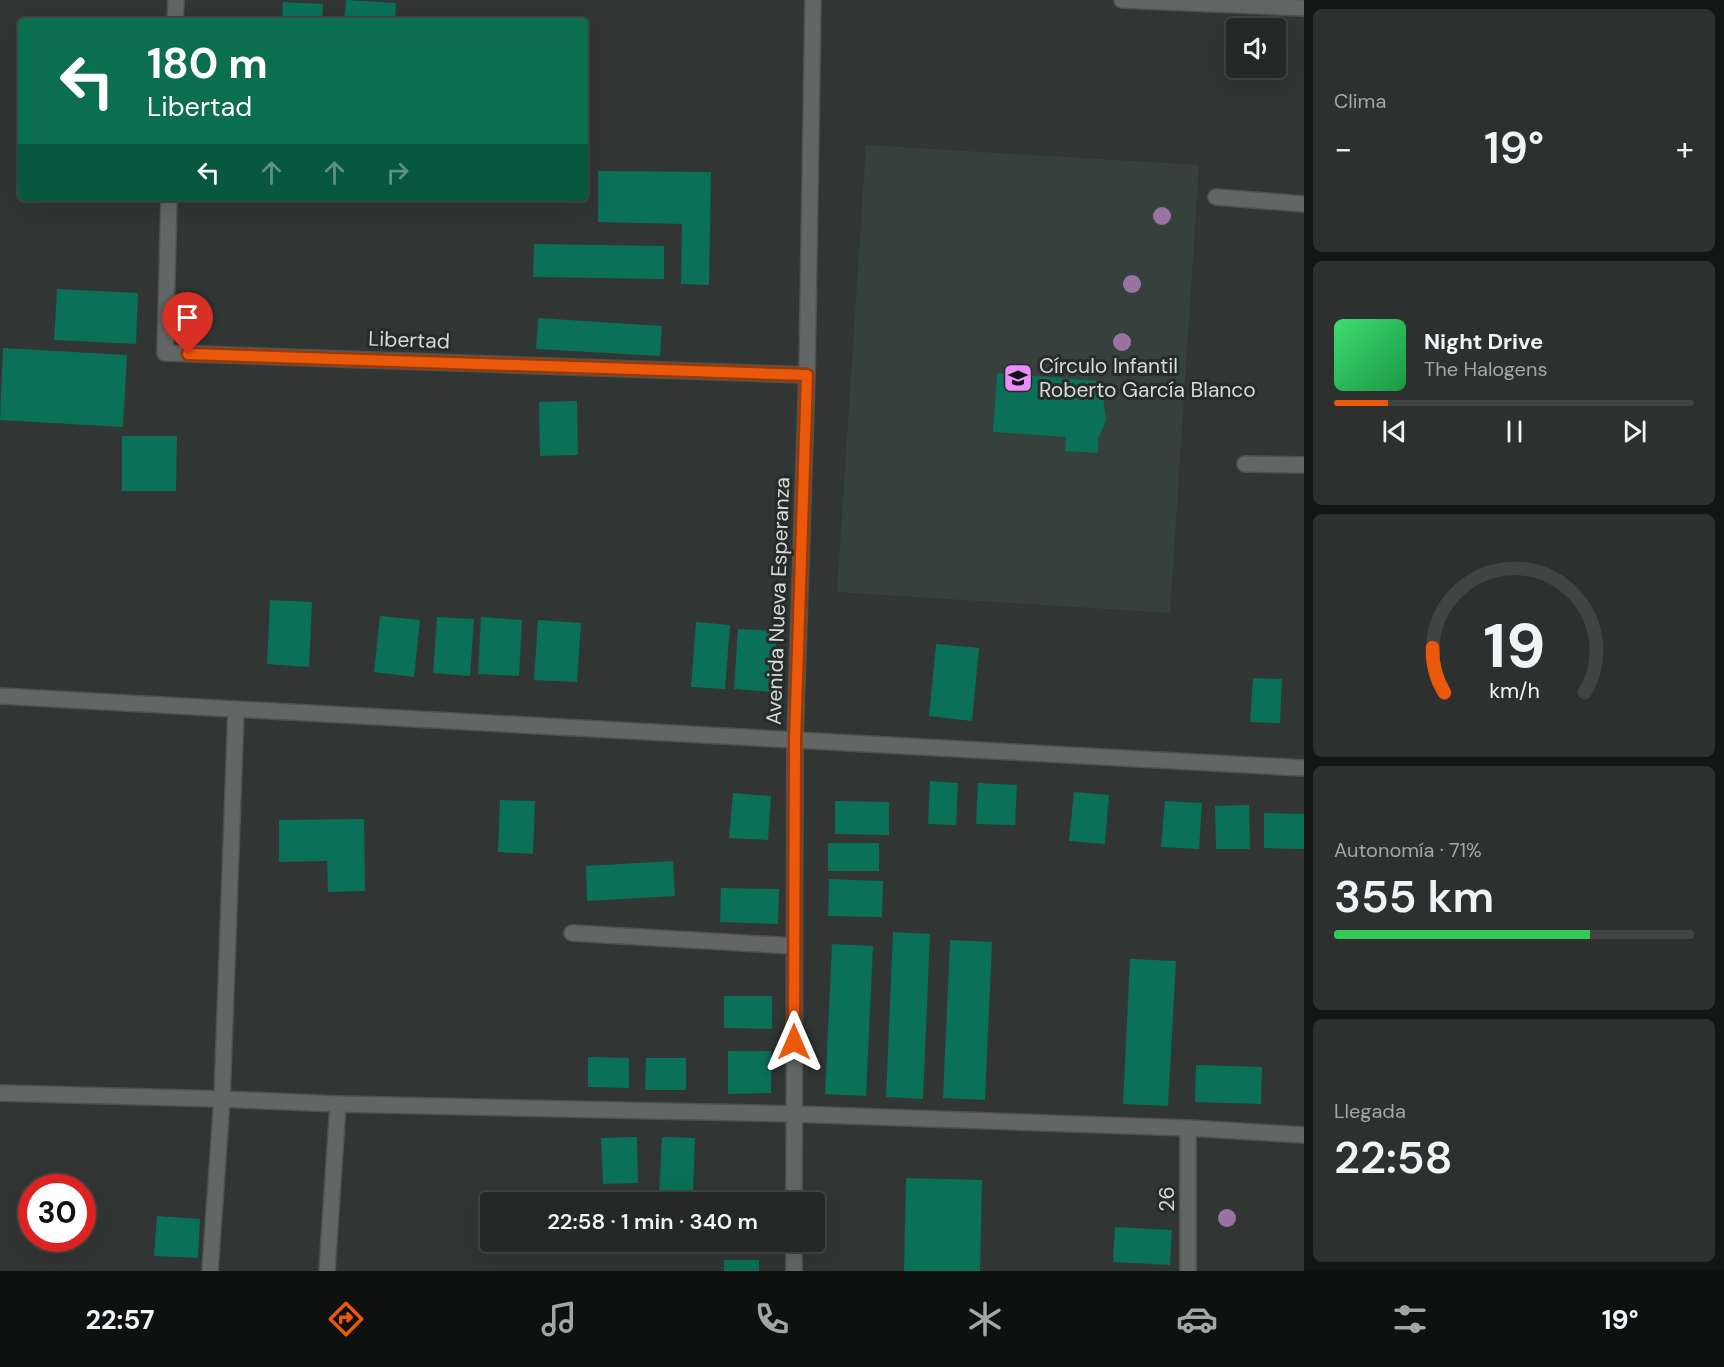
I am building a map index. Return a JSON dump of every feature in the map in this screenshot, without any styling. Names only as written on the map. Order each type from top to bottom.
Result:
[{"type":"street","points":[[175,18],[176,0]]},
{"type":"street","name":"Avenida Nueva Esperanza","points":[[794,1192],[795,740],[807,375],[813,0]]},
{"type":"street","points":[[1122,0],[1304,8]]},
{"type":"street","points":[[1216,196],[1304,204]]},
{"type":"street","name":"Libertad","points":[[170,201],[165,353],[807,375]]},
{"type":"street","points":[[1245,464],[1304,465]]},
{"type":"street","points":[[0,696],[1304,768]]},
{"type":"street","points":[[210,1271],[222,1099],[236,710]]},
{"type":"street","points":[[572,933],[794,946]]},
{"type":"street","points":[[0,1093],[338,1104],[794,1114],[1188,1128],[1304,1135]]},
{"type":"street","points":[[327,1271],[338,1104]]},
{"type":"street","name":"26","points":[[1188,1128],[1188,1271]]},
{"type":"street","points":[[794,1252],[794,1271]]},
{"type":"shaded area","name":"Círculo Infantil Roberto García Blanco","points":[[866,145],[1199,165],[1170,613],[837,592]]},
{"type":"building","points":[[346,0],[396,3],[395,18],[344,18]]},
{"type":"building","points":[[283,2],[323,4],[322,18],[282,18]]},
{"type":"building","points":[[598,171],[711,172],[709,285],[681,284],[682,224],[598,222]]},
{"type":"building","points":[[534,244],[664,246],[664,279],[533,277]]},
{"type":"building","points":[[57,289],[138,293],[136,344],[54,340]]},
{"type":"building","points":[[538,318],[662,326],[660,356],[536,349]]},
{"type":"building","points":[[3,348],[127,355],[123,427],[0,420]]},
{"type":"building","points":[[997,373],[1101,381],[1106,420],[1098,439],[1098,453],[1065,451],[1066,437],[993,432]]},
{"type":"building","points":[[577,401],[578,455],[540,456],[539,402]]},
{"type":"building","points":[[122,436],[177,436],[176,491],[122,491]]},
{"type":"building","points":[[270,600],[312,602],[309,667],[267,664]]},
{"type":"building","points":[[380,616],[420,620],[414,677],[374,672]]},
{"type":"building","points":[[437,617],[474,619],[470,676],[433,673]]},
{"type":"building","points":[[481,617],[522,620],[519,676],[478,674]]},
{"type":"building","points":[[538,620],[581,623],[577,682],[534,680]]},
{"type":"building","points":[[696,622],[730,625],[725,689],[691,687]]},
{"type":"building","points":[[738,629],[777,631],[773,692],[734,689]]},
{"type":"building","points":[[936,644],[979,648],[972,721],[929,716]]},
{"type":"building","points":[[1253,678],[1282,679],[1280,723],[1250,722]]},
{"type":"building","points":[[930,781],[958,783],[956,825],[928,824]]},
{"type":"building","points":[[978,783],[1017,785],[1015,825],[976,824]]},
{"type":"building","points":[[1074,792],[1109,795],[1105,844],[1069,841]]},
{"type":"building","points":[[733,793],[771,796],[768,840],[729,838]]},
{"type":"building","points":[[500,800],[535,801],[533,854],[498,852]]},
{"type":"building","points":[[835,801],[889,802],[889,835],[835,834]]},
{"type":"building","points":[[1165,801],[1202,803],[1199,849],[1161,847]]},
{"type":"building","points":[[1249,805],[1250,849],[1216,849],[1215,806]]},
{"type":"building","points":[[1264,813],[1304,814],[1304,849],[1264,848]]},
{"type":"building","points":[[364,819],[365,891],[328,892],[327,861],[279,862],[279,820]]},
{"type":"building","points":[[828,843],[879,843],[879,871],[828,871]]},
{"type":"building","points":[[673,861],[675,896],[587,901],[586,866]]},
{"type":"building","points":[[829,879],[883,881],[882,917],[828,916]]},
{"type":"building","points":[[721,888],[779,889],[778,924],[720,922]]},
{"type":"building","points":[[893,932],[930,934],[923,1099],[886,1097]]},
{"type":"building","points":[[950,940],[992,942],[985,1100],[943,1098]]},
{"type":"building","points":[[832,944],[873,946],[866,1096],[825,1094]]},
{"type":"building","points":[[1130,959],[1176,961],[1168,1106],[1123,1104]]},
{"type":"building","points":[[724,996],[772,996],[772,1029],[724,1028]]},
{"type":"building","points":[[728,1051],[771,1051],[771,1093],[728,1094]]},
{"type":"building","points":[[588,1057],[629,1058],[629,1088],[588,1087]]},
{"type":"building","points":[[646,1058],[686,1058],[686,1090],[645,1090]]},
{"type":"building","points":[[1196,1065],[1262,1067],[1261,1104],[1195,1102]]},
{"type":"building","points":[[637,1137],[638,1183],[603,1184],[601,1138]]},
{"type":"building","points":[[662,1137],[695,1138],[693,1192],[659,1192]]},
{"type":"building","points":[[906,1178],[982,1180],[980,1271],[904,1271]]},
{"type":"building","points":[[157,1216],[200,1219],[198,1258],[154,1256]]},
{"type":"building","points":[[1115,1227],[1172,1230],[1170,1265],[1113,1262]]},
{"type":"building","points":[[724,1260],[759,1260],[759,1271],[724,1271]]},
{"type":"place","name":"Círculo Infantil Roberto García Blanco","points":[[1018,378]]},
{"type":"route","points":[[188,354],[807,375],[795,740],[794,1042]]}]
